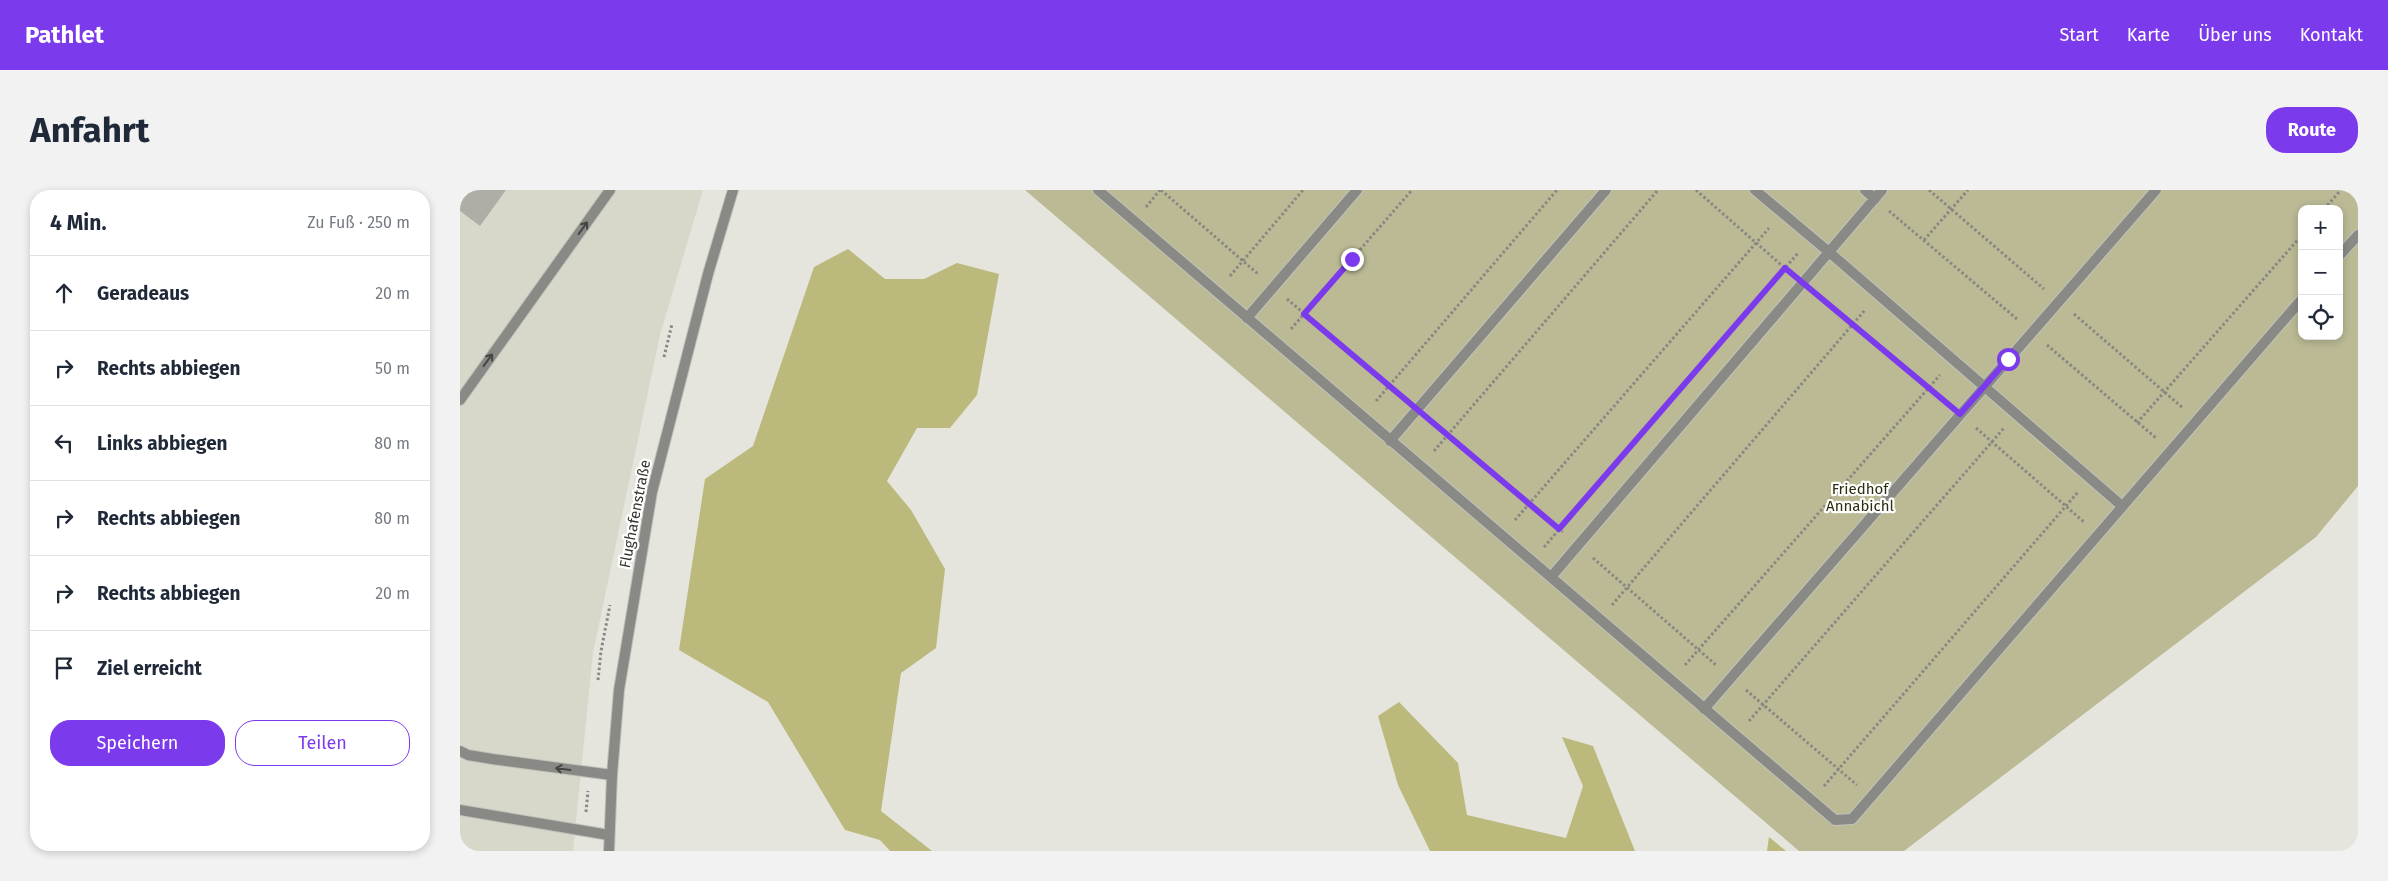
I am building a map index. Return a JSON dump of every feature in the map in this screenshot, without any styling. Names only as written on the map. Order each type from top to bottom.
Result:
[{"type":"street","points":[[460,400],[610,190]]},
{"type":"street","name":"Flughafenstraße","points":[[609,851],[612,775],[619,690],[652,492],[708,274],[733,190]]},
{"type":"street","points":[[1247,318],[1357,190]]},
{"type":"street","points":[[1390,441],[1419,410],[1606,190]]},
{"type":"street","points":[[1755,190],[1830,252],[2122,506]]},
{"type":"street","points":[[1865,190],[1875,199]]},
{"type":"street","points":[[1551,577],[1882,190]]},
{"type":"street","points":[[1704,709],[2156,190]]},
{"type":"street","points":[[1102,191],[1362,417],[1835,820],[1852,819],[2298,304]]},
{"type":"street","points":[[2343,252],[2358,235]]},
{"type":"street","points":[[460,751],[468,755],[492,759],[612,775]]},
{"type":"street","points":[[460,810],[609,835]]},
{"type":"path","points":[[1161,190],[1871,797]]},
{"type":"path","points":[[1216,291],[1304,190]]},
{"type":"path","points":[[1278,344],[1412,190]]},
{"type":"path","points":[[1362,417],[1557,190]]},
{"type":"path","points":[[1421,467],[1658,190]]},
{"type":"path","points":[[1696,190],[1802,283],[1960,414],[2098,534]]},
{"type":"path","points":[[1924,240],[1968,190]]},
{"type":"path","points":[[2328,205],[2341,190]]},
{"type":"path","points":[[1502,535],[1782,212]]},
{"type":"path","points":[[1532,560],[1812,237]]},
{"type":"path","points":[[2138,423],[2298,240]]},
{"type":"path","points":[[1600,619],[1879,295]]},
{"type":"path","points":[[1671,680],[1953,360]]},
{"type":"path","points":[[1736,736],[2016,414]]},
{"type":"path","points":[[1811,800],[2090,479]]},
{"type":"shaded area","points":[[460,190],[703,190],[660,335],[593,653],[573,851],[460,851]]},
{"type":"shaded area","points":[[848,249],[885,279],[924,279],[957,263],[999,274],[977,395],[950,428],[917,428],[887,481],[911,510],[945,569],[936,648],[901,673],[881,811],[932,851],[890,851],[880,840],[845,830],[768,702],[679,650],[705,479],[753,446],[814,267]]},
{"type":"shaded area","points":[[1399,702],[1458,763],[1467,815],[1566,838],[1583,786],[1562,737],[1593,746],[1635,851],[1430,851],[1398,785],[1378,716]]},
{"type":"shaded area","points":[[1769,837],[1786,851],[1767,851]]},
{"type":"green space","name":"Friedhof Annabichl","points":[[1025,190],[2358,190],[2358,486],[2316,537],[1904,851],[1799,851]]},
{"type":"building","points":[[460,190],[506,190],[480,226],[460,211]]},
{"type":"route","points":[[1352,259],[1304,314],[1559,529],[1785,268],[1960,414],[2008,359]]}]
